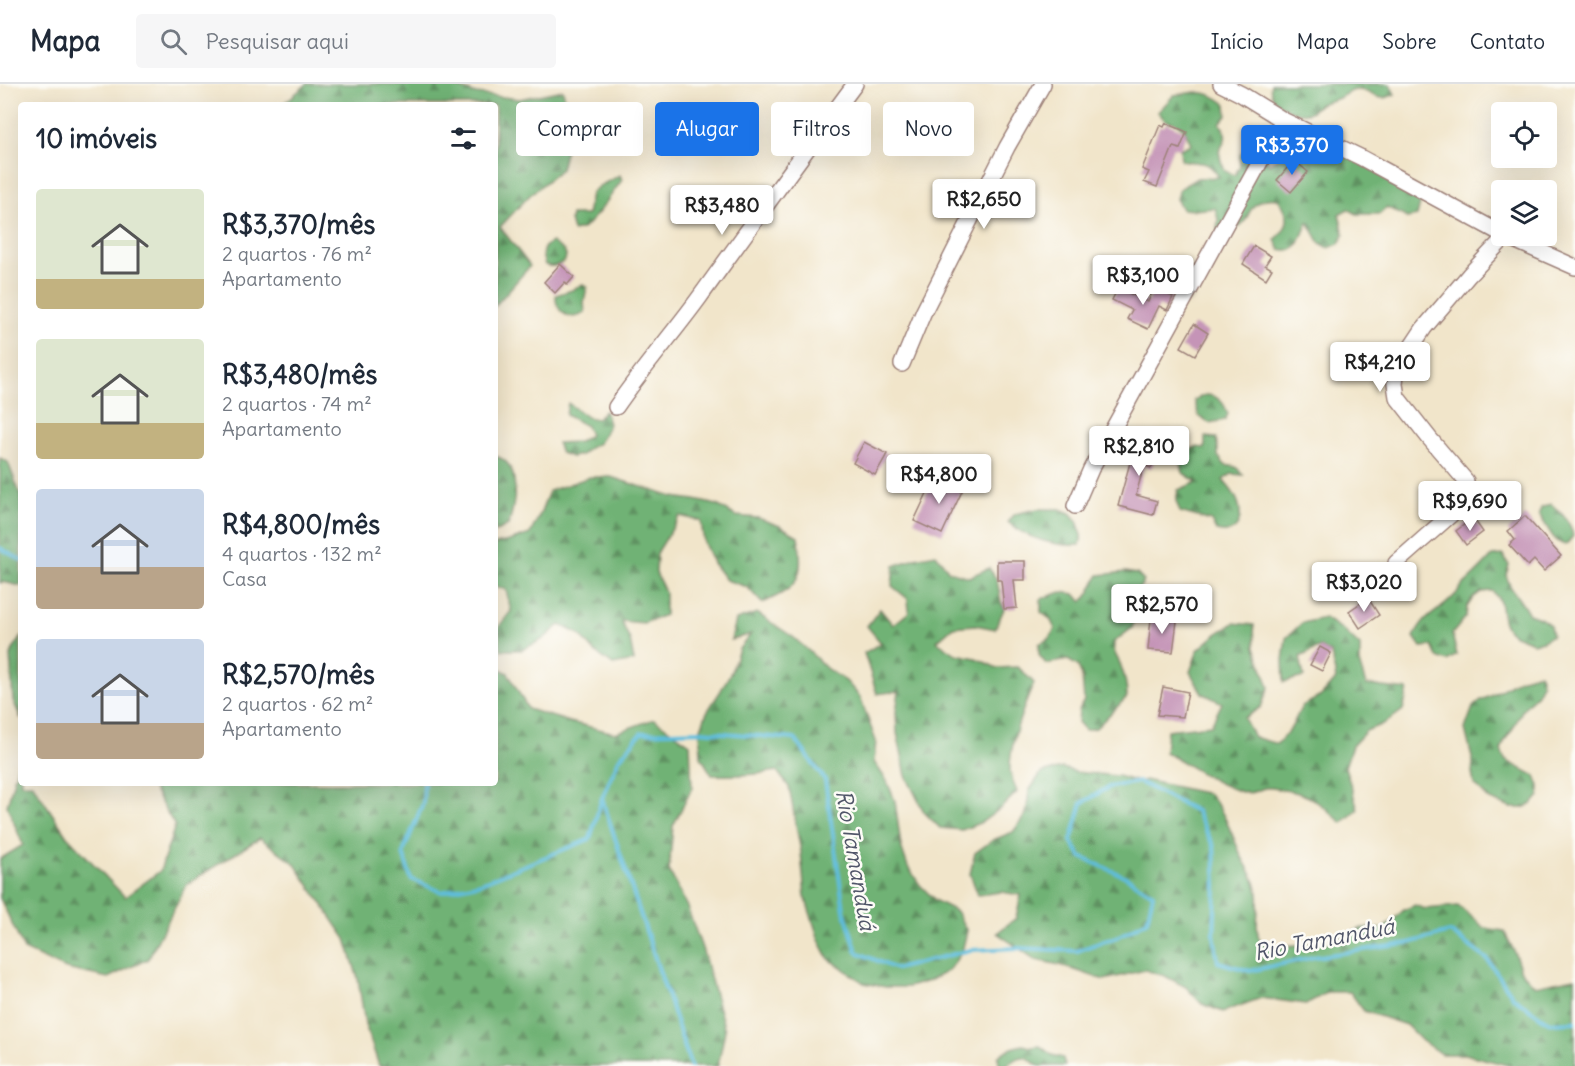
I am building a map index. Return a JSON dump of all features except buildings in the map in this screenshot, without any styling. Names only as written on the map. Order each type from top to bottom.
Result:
[{"type":"street","points":[[616,407],[635,379],[698,300],[855,84]]},
{"type":"street","points":[[902,364],[924,311],[1007,147],[1043,84]]},
{"type":"street","points":[[1221,84],[1283,120],[1360,157],[1491,228]]},
{"type":"street","points":[[1075,506],[1091,469],[1283,120]]},
{"type":"street","points":[[1396,562],[1455,511],[1466,493],[1466,481],[1397,397],[1396,373],[1424,328],[1494,246]]},
{"type":"street","points":[[1528,246],[1575,267]]},
{"type":"green space","points":[[307,84],[449,84],[476,94],[520,99],[563,90],[565,102],[516,102],[516,156],[564,156],[561,169],[529,196],[500,227],[530,266],[498,303],[498,102],[286,102]]},
{"type":"green space","points":[[1271,84],[1390,84],[1395,94],[1382,98],[1356,90],[1320,104],[1310,112],[1298,113],[1282,106],[1273,98]]},
{"type":"green space","points":[[1196,92],[1212,95],[1226,104],[1227,115],[1220,123],[1226,137],[1219,151],[1225,171],[1235,175],[1240,165],[1240,155],[1249,145],[1260,144],[1262,154],[1269,164],[1296,147],[1320,148],[1338,156],[1349,156],[1416,193],[1420,204],[1417,216],[1407,218],[1387,207],[1380,214],[1357,214],[1348,209],[1339,214],[1344,235],[1339,244],[1329,248],[1320,243],[1308,222],[1299,243],[1291,250],[1280,250],[1275,240],[1284,230],[1287,215],[1278,199],[1269,199],[1261,200],[1255,205],[1245,221],[1237,228],[1228,233],[1217,230],[1218,219],[1215,208],[1182,209],[1176,199],[1179,189],[1197,178],[1219,177],[1206,164],[1181,160],[1180,149],[1191,144],[1185,130],[1176,123],[1165,120],[1158,112],[1174,95]]},
{"type":"green space","points":[[620,175],[622,180],[599,212],[584,228],[573,231],[571,215],[587,215],[591,193]]},
{"type":"green space","points":[[552,242],[564,251],[565,261],[558,265],[545,265],[544,248]]},
{"type":"green space","points":[[583,284],[587,287],[585,312],[575,317],[565,314],[558,307],[556,295]]},
{"type":"green space","points":[[1205,395],[1214,396],[1225,406],[1228,414],[1225,420],[1209,423],[1199,416],[1194,400]]},
{"type":"green space","points":[[568,403],[587,417],[597,419],[605,411],[609,424],[599,443],[581,455],[571,457],[561,453],[557,443],[579,442],[590,435],[586,426],[566,415]]},
{"type":"green space","points":[[1205,437],[1216,438],[1218,456],[1225,465],[1236,467],[1243,475],[1232,474],[1223,480],[1235,496],[1240,512],[1239,523],[1226,532],[1216,531],[1211,521],[1180,512],[1176,501],[1178,490],[1197,482],[1183,473],[1181,462],[1186,453],[1195,447],[1205,448]]},
{"type":"green space","points":[[498,457],[510,467],[515,486],[508,525],[498,530]]},
{"type":"green space","points":[[0,458],[8,462],[18,489],[18,585],[0,583]]},
{"type":"green space","points":[[590,477],[611,477],[673,497],[717,505],[736,516],[758,518],[798,536],[800,571],[792,585],[785,591],[762,603],[747,587],[726,580],[713,563],[704,543],[701,521],[680,516],[657,553],[656,573],[665,592],[665,615],[644,623],[621,621],[630,640],[634,661],[613,665],[595,652],[579,634],[560,625],[543,639],[522,650],[501,650],[498,628],[511,611],[506,590],[498,587],[498,543],[530,534],[549,491]]},
{"type":"green space","points":[[1551,504],[1570,526],[1573,536],[1566,545],[1554,538],[1539,514],[1541,508]]},
{"type":"green space","points":[[1037,509],[1060,509],[1070,513],[1077,521],[1082,535],[1080,545],[1041,540],[1023,533],[1008,522],[1015,514]]},
{"type":"green space","points":[[936,554],[949,571],[969,577],[989,568],[997,580],[1004,609],[995,629],[975,625],[953,627],[937,641],[956,654],[976,658],[997,668],[1018,667],[1034,683],[1012,748],[1010,772],[1017,792],[982,822],[962,830],[940,828],[924,812],[906,776],[897,733],[896,712],[899,691],[877,694],[864,653],[881,643],[867,626],[880,609],[893,625],[909,612],[908,599],[892,586],[894,566],[915,558]]},
{"type":"green space","points":[[1503,555],[1509,565],[1506,575],[1510,586],[1529,614],[1550,625],[1552,635],[1543,641],[1533,643],[1511,633],[1503,620],[1498,598],[1492,591],[1481,592],[1473,598],[1467,607],[1466,617],[1452,634],[1457,655],[1447,661],[1437,657],[1432,646],[1421,647],[1414,637],[1427,618],[1447,603],[1492,556]]},
{"type":"green space","points":[[1126,572],[1137,574],[1144,581],[1138,590],[1129,595],[1135,617],[1132,628],[1114,642],[1115,652],[1125,678],[1127,697],[1096,728],[1085,730],[1078,722],[1079,710],[1084,700],[1082,677],[1078,666],[1068,660],[1046,664],[1039,655],[1039,644],[1049,639],[1055,629],[1050,619],[1041,612],[1041,599],[1061,592],[1075,594],[1082,602],[1088,596],[1099,575]]},
{"type":"green space","points":[[1335,581],[1357,584],[1367,581],[1377,584],[1379,595],[1368,598],[1341,593]]},
{"type":"green space","points":[[757,613],[793,637],[827,669],[846,681],[860,697],[876,741],[874,762],[887,781],[895,801],[901,846],[908,867],[920,885],[936,901],[956,911],[967,931],[962,952],[948,971],[929,981],[908,987],[886,987],[864,983],[829,959],[819,940],[805,897],[801,852],[789,787],[777,771],[745,775],[712,775],[701,757],[700,731],[707,712],[731,672],[739,649],[751,634],[731,640],[736,620]]},
{"type":"green space","points":[[1324,618],[1342,629],[1360,646],[1360,666],[1366,685],[1408,690],[1403,710],[1385,723],[1366,731],[1352,746],[1345,767],[1358,809],[1342,823],[1309,797],[1269,788],[1251,793],[1232,789],[1165,752],[1167,730],[1211,725],[1222,703],[1202,693],[1190,672],[1198,650],[1215,635],[1234,623],[1254,625],[1255,647],[1269,687],[1261,707],[1244,718],[1254,737],[1277,744],[1291,728],[1302,706],[1321,696],[1336,679],[1331,653],[1320,647],[1300,657],[1304,677],[1284,682],[1283,660],[1286,638],[1302,623]]},
{"type":"green space","points":[[18,641],[18,712],[13,700],[10,655]]},
{"type":"green space","points":[[498,668],[508,673],[528,709],[615,733],[654,719],[690,744],[692,788],[673,826],[669,870],[687,907],[702,948],[725,1030],[718,1066],[379,1066],[365,1024],[358,979],[346,939],[294,863],[260,838],[187,884],[148,959],[108,978],[66,969],[24,950],[0,898],[0,859],[23,845],[7,806],[18,764],[18,786],[34,786],[67,836],[125,897],[160,871],[175,826],[150,786],[498,786]]},
{"type":"green space","points":[[1540,673],[1542,684],[1537,694],[1523,709],[1501,750],[1505,760],[1535,776],[1539,786],[1539,796],[1532,804],[1522,808],[1511,808],[1490,800],[1474,784],[1473,762],[1465,729],[1473,707],[1481,700],[1519,679]]},
{"type":"green space","points":[[1062,768],[1076,772],[1118,776],[1139,782],[1145,780],[1209,794],[1224,815],[1257,888],[1258,936],[1262,943],[1272,947],[1330,942],[1362,928],[1383,929],[1404,910],[1415,905],[1425,909],[1458,906],[1484,928],[1504,931],[1521,971],[1535,986],[1575,978],[1575,1066],[1511,1066],[1465,1054],[1441,1054],[1422,1041],[1406,1025],[1364,1011],[1350,992],[1328,992],[1306,1004],[1261,998],[1223,1012],[1202,1004],[1186,987],[1165,976],[1145,970],[1104,980],[1060,965],[1036,960],[997,933],[1016,918],[1021,895],[1001,892],[978,895],[970,874],[975,853],[993,840],[1013,832],[1026,814],[1029,791],[1041,773]]},
{"type":"green space","points":[[1023,1045],[1040,1046],[1052,1055],[1063,1058],[1065,1066],[1040,1066],[1024,1057],[1002,1066],[999,1063],[998,1057],[1003,1053]]},
{"type":"waterway","name":"Rio Tamanduá","points":[[0,548],[18,558]]},
{"type":"waterway","name":"Rio Tamanduá","points":[[424,786],[423,803],[403,853],[411,879],[442,892],[481,883],[590,839],[602,798],[619,759],[641,733],[700,731],[795,739],[825,780],[844,910],[857,952],[896,969],[970,950],[1018,948],[1077,951],[1119,936],[1147,921],[1153,894],[1124,876],[1081,857],[1071,841],[1082,803],[1109,787],[1139,782],[1196,811],[1214,847],[1216,885],[1214,935],[1218,962],[1250,971],[1314,957],[1405,944],[1450,932],[1487,959],[1514,998],[1550,1023],[1575,1022]]},
{"type":"waterway","points":[[602,799],[691,1066]]}]
